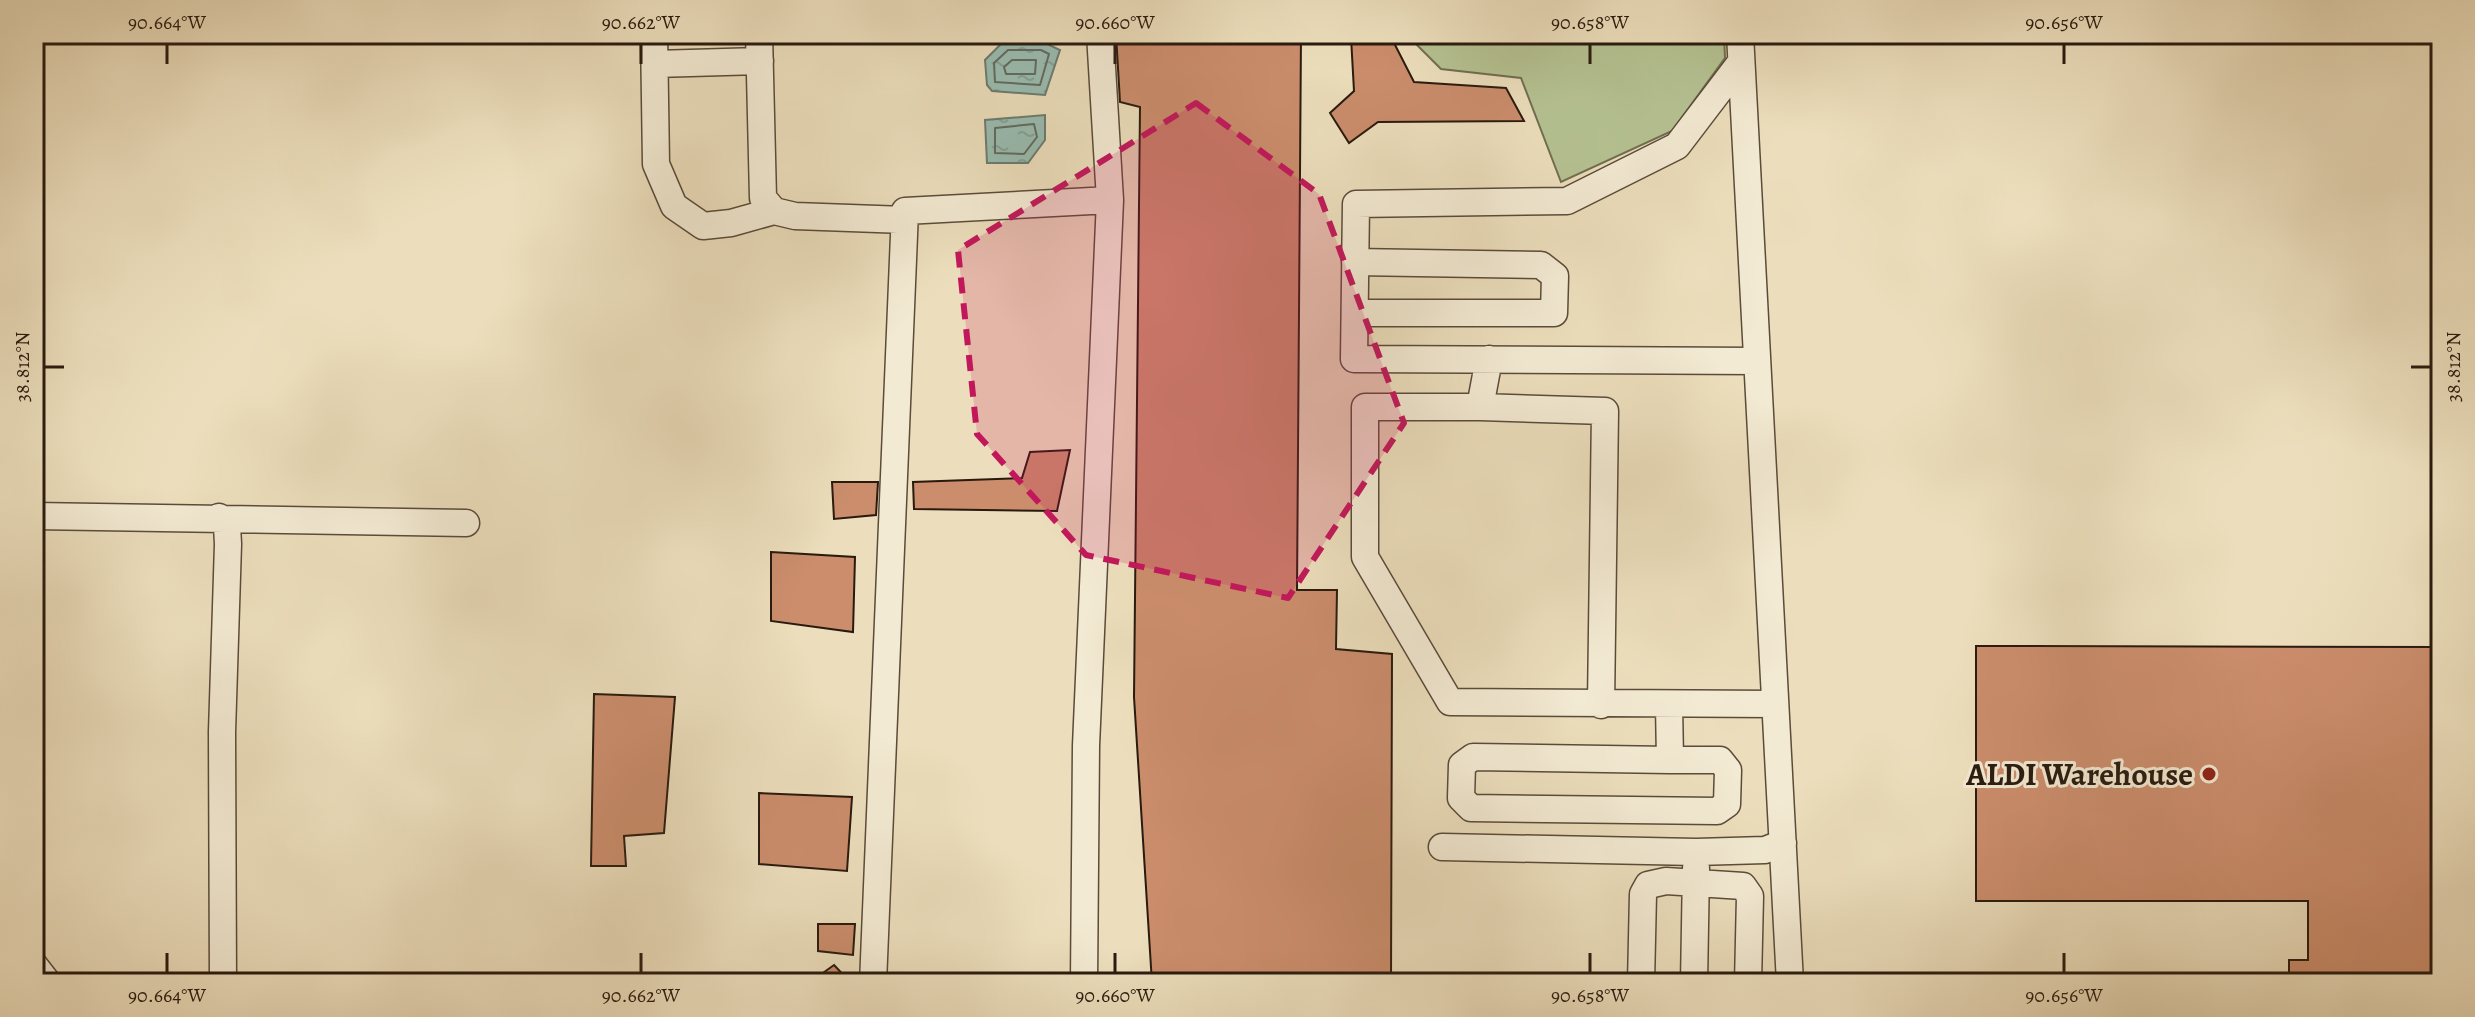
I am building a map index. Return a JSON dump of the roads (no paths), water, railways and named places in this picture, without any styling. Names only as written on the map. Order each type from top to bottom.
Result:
[{"type":"street","points":[[654,34],[656,164],[674,206],[703,226],[731,223],[774,211],[795,216],[905,220]]},
{"type":"street","points":[[759,34],[763,198],[774,211]]},
{"type":"street","points":[[1084,983],[1086,746],[1110,200],[1100,34]]},
{"type":"street","points":[[1740,34],[1790,983]]},
{"type":"street","points":[[655,64],[760,61]]},
{"type":"street","points":[[1741,62],[1677,146],[1567,201],[1356,204],[1354,359],[1757,361]]},
{"type":"street","points":[[873,983],[905,211],[1110,200]]},
{"type":"street","points":[[1355,262],[1541,265],[1555,276],[1554,313],[1355,313]]},
{"type":"street","points":[[1480,407],[1489,359]]},
{"type":"street","points":[[1601,705],[1605,411],[1365,407],[1365,557],[1450,702],[1601,705],[1775,704]]},
{"type":"street","points":[[34,516],[466,523]]},
{"type":"street","points":[[219,517],[225,520],[228,544],[222,748],[223,983]]},
{"type":"street","points":[[1669,705],[1670,760]]},
{"type":"street","points":[[1473,757],[1670,760],[1720,760],[1728,770],[1727,804],[1717,811],[1471,808],[1461,798],[1462,765],[1473,757]]},
{"type":"street","points":[[1666,881],[1683,852],[1686,810]]},
{"type":"street","points":[[1442,847],[1683,852],[1765,850],[1783,843]]},
{"type":"street","points":[[1683,852],[1696,882],[1694,983]]},
{"type":"street","points":[[1641,983],[1643,894],[1648,885],[1666,881],[1743,886],[1750,896],[1748,983]]},
{"type":"street","points":[[34,965],[48,983]]},
{"type":"water","points":[[1003,42],[1043,42],[1060,50],[1045,95],[992,91],[987,85],[985,60]]},
{"type":"water","points":[[1045,115],[1045,140],[1028,163],[987,163],[985,120]]},
{"type":"place","name":"ALDI Warehouse","points":[[2209,774]]}]
